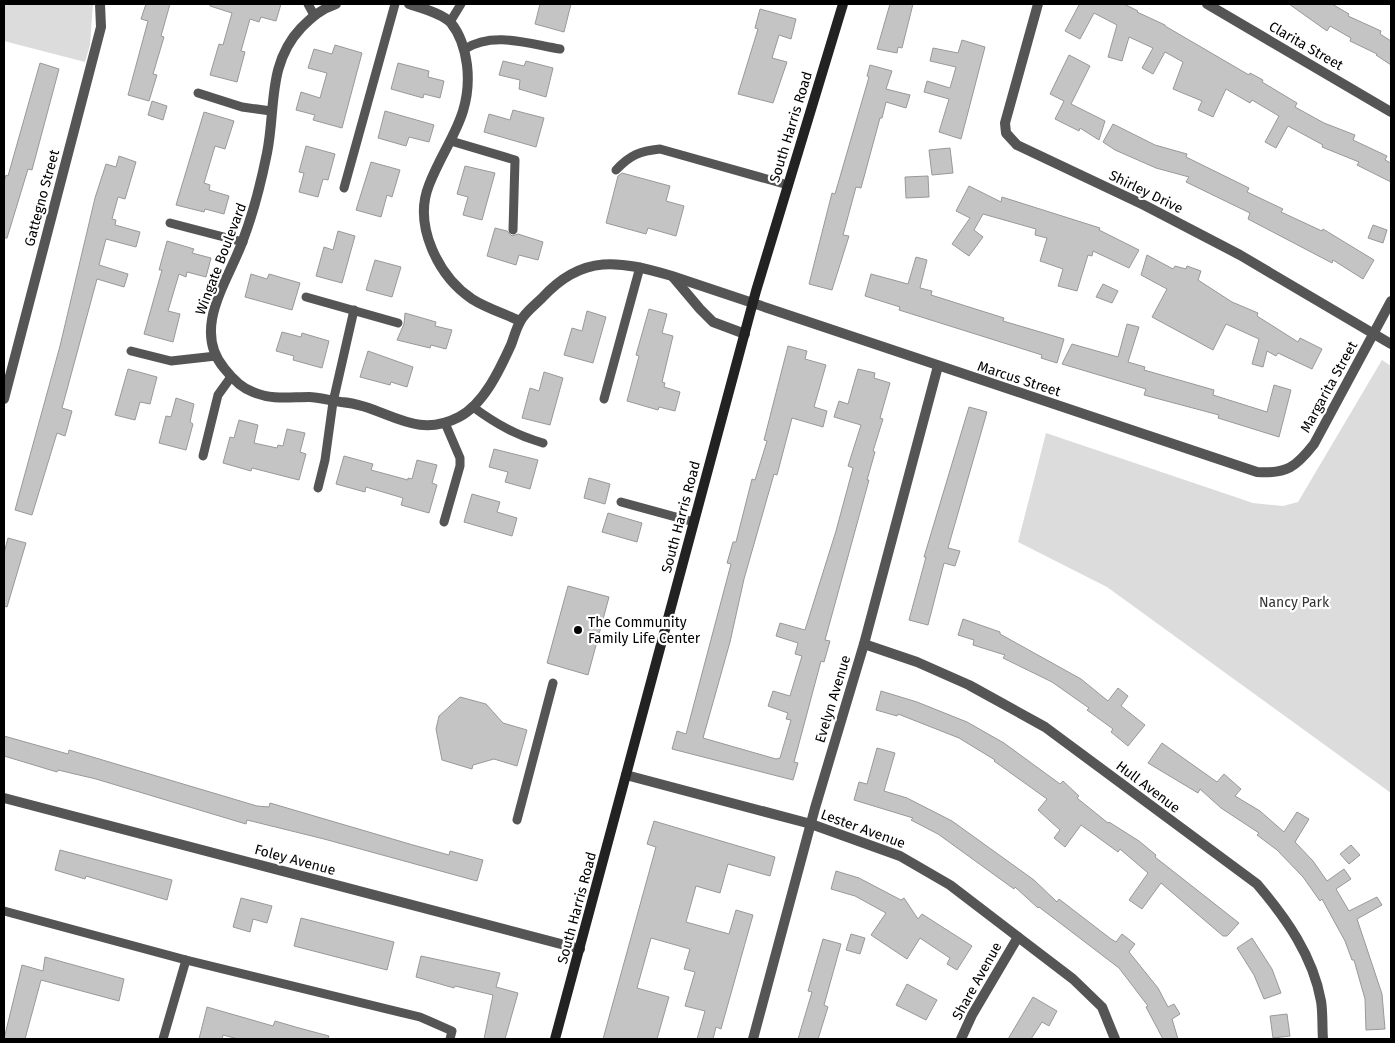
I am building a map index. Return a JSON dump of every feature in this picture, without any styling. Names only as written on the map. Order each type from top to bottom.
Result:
[{"type":"main road","name":"South Harris Road","points":[[555,1039],[753,304],[842,4]]},
{"type":"street","name":"Gattegno Street","points":[[4,399],[98,40],[101,27],[100,4]]},
{"type":"street","name":"Wingate Boulevard","points":[[336,4],[314,14],[294,36],[283,53],[275,74],[268,145],[256,204],[243,242],[220,292],[210,323],[211,338],[216,356],[231,377],[250,392],[268,397],[288,399],[310,397],[333,402],[353,403],[402,422],[422,426],[445,423],[474,407],[495,377],[520,321],[546,293],[577,271],[609,263],[640,267],[672,276],[753,304]]},
{"type":"street","points":[[409,4],[450,22],[465,49],[469,82],[466,106],[428,187],[425,215],[427,234],[432,249],[446,274],[472,299],[520,321]]},
{"type":"street","name":"Shirley Drive","points":[[1038,4],[1005,123],[1006,133],[1017,145],[1144,205],[1240,255],[1391,344]]},
{"type":"street","name":"Clarita Street","points":[[1207,4],[1391,112]]},
{"type":"street","points":[[672,276],[700,310],[714,322],[746,334]]},
{"type":"street","name":"Margarita Street","points":[[1278,473],[1301,460],[1314,444],[1391,302]]},
{"type":"street","name":"Marcus Street","points":[[753,304],[1257,472],[1278,473]]},
{"type":"street","name":"Evelyn Avenue","points":[[753,1039],[811,824],[864,644],[938,366]]},
{"type":"street","name":"Hull Avenue","points":[[864,644],[917,662],[969,685],[1045,726],[1257,884],[1286,918],[1306,954],[1321,1000],[1322,1039]]},
{"type":"street","name":"Lester Avenue","points":[[626,775],[811,824],[900,856],[950,885],[1073,979],[1102,1007],[1115,1039]]},
{"type":"street","name":"Foley Avenue","points":[[4,798],[580,949]]},
{"type":"street","name":"Share Avenue","points":[[962,1039],[972,1015],[1018,937]]},
{"type":"lane","points":[[308,4],[314,14]]},
{"type":"lane","points":[[344,188],[395,4]]},
{"type":"lane","points":[[450,22],[461,4]]},
{"type":"lane","points":[[465,49],[475,43],[507,40],[560,48]]},
{"type":"lane","points":[[198,93],[242,107],[271,111]]},
{"type":"lane","points":[[451,141],[515,160],[513,230]]},
{"type":"lane","points":[[616,170],[628,157],[648,150],[660,149],[788,185]]},
{"type":"lane","points":[[170,223],[243,242]]},
{"type":"lane","points":[[604,399],[640,267]]},
{"type":"lane","points":[[306,297],[398,323]]},
{"type":"lane","points":[[318,488],[326,460],[333,402],[354,310]]},
{"type":"lane","points":[[131,351],[171,361],[216,356]]},
{"type":"lane","points":[[203,456],[218,395],[231,377]]},
{"type":"lane","points":[[474,407],[500,426],[523,437],[544,443]]},
{"type":"lane","points":[[444,522],[460,466],[460,458],[445,423]]},
{"type":"lane","points":[[621,502],[694,522]]},
{"type":"lane","points":[[517,820],[553,683]]},
{"type":"lane","points":[[5,915],[420,1017],[452,1031],[450,1039]]},
{"type":"lane","points":[[163,1039],[186,960]]},
{"type":"green space","points":[[4,4],[93,4],[90,45],[85,62],[4,41]]},
{"type":"green space","name":"Nancy Park","points":[[1382,360],[1391,366],[1391,793],[1107,587],[1018,542],[1046,433],[1253,503],[1283,506],[1298,502]]},
{"type":"building","points":[[146,4],[170,4],[161,36],[164,37],[153,74],[157,75],[149,101],[128,95],[148,21],[141,19]]},
{"type":"building","points":[[210,4],[281,4],[276,21],[261,17],[259,22],[250,19],[241,51],[245,52],[237,82],[210,75],[219,44],[223,45],[232,13],[210,6]]},
{"type":"building","points":[[540,4],[571,4],[564,32],[535,24]]},
{"type":"building","points":[[890,4],[913,4],[902,48],[898,47],[897,53],[877,49]]},
{"type":"building","points":[[1077,4],[1124,4],[1165,25],[1249,75],[1250,73],[1263,80],[1262,82],[1297,103],[1295,107],[1324,123],[1355,135],[1353,140],[1387,156],[1385,160],[1391,163],[1391,182],[1357,165],[1359,162],[1322,147],[1323,145],[1288,126],[1276,148],[1265,142],[1279,116],[1252,100],[1250,103],[1226,89],[1213,117],[1198,110],[1202,101],[1173,89],[1183,62],[1165,52],[1153,74],[1142,68],[1153,48],[1129,37],[1122,61],[1108,57],[1117,25],[1094,13],[1080,39],[1065,31],[1079,5]]},
{"type":"building","points":[[1289,4],[1332,4],[1349,14],[1348,16],[1381,31],[1380,34],[1391,41],[1391,65],[1377,54],[1350,41],[1351,38],[1330,26],[1327,31]]},
{"type":"building","points":[[760,9],[796,19],[791,39],[779,35],[772,58],[787,62],[773,103],[738,94],[758,29],[755,28]]},
{"type":"building","points":[[962,40],[985,47],[961,139],[939,132],[949,99],[924,92],[927,81],[950,88],[956,67],[930,61],[933,48],[958,53]]},
{"type":"building","points":[[335,45],[362,53],[342,128],[313,120],[315,115],[296,110],[301,92],[320,98],[327,73],[308,68],[314,49],[332,54]]},
{"type":"building","points":[[1069,55],[1090,66],[1071,104],[1105,121],[1099,140],[1080,128],[1079,131],[1055,119],[1064,101],[1050,94]]},
{"type":"building","points":[[503,61],[524,66],[526,61],[553,68],[546,97],[519,89],[520,80],[499,75]]},
{"type":"building","points":[[40,63],[59,69],[32,170],[28,169],[7,238],[4,238],[4,182],[6,175],[8,176]]},
{"type":"building","points":[[398,63],[429,71],[428,77],[444,81],[440,98],[424,94],[423,98],[391,89]]},
{"type":"building","points":[[870,65],[892,71],[886,89],[910,95],[906,108],[886,102],[861,188],[856,187],[843,235],[849,236],[832,290],[809,284],[832,193],[835,194],[869,77],[867,76]]},
{"type":"building","points":[[152,101],[167,106],[163,120],[148,115]]},
{"type":"building","points":[[513,110],[544,118],[536,147],[484,132],[489,114],[510,120]]},
{"type":"building","points":[[385,111],[434,125],[429,142],[409,137],[406,146],[378,138]]},
{"type":"building","points":[[204,112],[234,121],[225,149],[215,146],[204,183],[210,185],[209,190],[229,196],[224,214],[205,209],[204,212],[176,205]]},
{"type":"building","points":[[1113,124],[1155,145],[1187,154],[1186,157],[1249,188],[1247,192],[1283,209],[1281,212],[1322,231],[1323,229],[1374,260],[1363,279],[1333,260],[1332,263],[1248,219],[1250,213],[1186,182],[1189,177],[1156,168],[1115,150],[1103,142]]},
{"type":"building","points":[[306,146],[335,154],[328,180],[323,179],[318,197],[299,192],[304,173],[299,172]]},
{"type":"building","points":[[950,148],[953,173],[932,175],[929,150]]},
{"type":"building","points":[[119,156],[136,162],[125,199],[118,197],[112,219],[116,220],[115,225],[140,232],[136,247],[106,239],[99,265],[128,274],[124,287],[97,279],[62,408],[72,411],[65,436],[57,433],[32,515],[15,510],[60,346],[95,198],[106,164],[116,167]]},
{"type":"building","points":[[371,162],[400,170],[392,197],[387,195],[381,217],[356,210]]},
{"type":"building","points":[[465,166],[495,173],[482,220],[463,215],[468,197],[457,194]]},
{"type":"building","points":[[622,173],[670,186],[666,201],[684,206],[676,236],[648,228],[646,234],[606,223],[618,176]]},
{"type":"building","points":[[928,176],[929,197],[906,198],[905,177]]},
{"type":"building","points":[[969,186],[1001,202],[1002,197],[1100,228],[1099,230],[1139,250],[1129,268],[1093,251],[1092,256],[1088,255],[1077,291],[1058,286],[1063,269],[1040,261],[1047,238],[1035,235],[1036,229],[983,214],[974,230],[983,237],[969,256],[952,244],[970,218],[956,211]]},
{"type":"building","points":[[1373,225],[1387,230],[1383,243],[1368,238]]},
{"type":"building","points":[[495,228],[507,231],[512,236],[518,234],[543,242],[538,260],[519,255],[516,265],[487,256]]},
{"type":"building","points":[[338,231],[355,236],[342,283],[316,276],[324,247],[333,250]]},
{"type":"building","points":[[167,241],[194,249],[192,253],[211,258],[206,277],[187,272],[186,277],[179,274],[168,311],[180,314],[173,342],[144,334],[162,270],[159,270]]},
{"type":"building","points":[[1147,255],[1173,269],[1175,266],[1186,269],[1187,266],[1201,271],[1198,280],[1232,302],[1258,313],[1257,316],[1298,342],[1300,338],[1322,349],[1312,369],[1278,353],[1276,356],[1267,351],[1263,367],[1252,364],[1259,339],[1226,324],[1213,350],[1152,317],[1167,289],[1141,275]]},
{"type":"building","points":[[916,257],[927,260],[920,288],[932,291],[931,295],[1004,318],[1003,321],[1064,339],[1057,363],[1041,358],[1042,355],[899,310],[900,307],[865,296],[871,274],[908,284]]},
{"type":"building","points":[[375,260],[401,267],[392,297],[366,290]]},
{"type":"building","points":[[251,274],[267,279],[269,274],[300,283],[292,310],[245,297]]},
{"type":"building","points":[[1103,284],[1118,291],[1112,303],[1096,297]]},
{"type":"building","points":[[649,309],[667,314],[662,333],[673,336],[662,382],[665,383],[664,387],[680,392],[675,411],[659,407],[658,410],[627,401],[639,356],[636,355]]},
{"type":"building","points":[[587,311],[606,317],[593,363],[564,355],[572,328],[582,331]]},
{"type":"building","points":[[405,313],[436,322],[435,326],[452,330],[446,349],[431,345],[430,348],[397,340],[404,324]]},
{"type":"building","points":[[1127,324],[1139,327],[1128,362],[1145,367],[1144,370],[1214,390],[1213,395],[1267,412],[1274,385],[1291,390],[1279,437],[1218,418],[1219,415],[1144,395],[1146,389],[1062,364],[1072,344],[1118,357]]},
{"type":"building","points":[[282,332],[301,337],[302,333],[329,341],[322,368],[293,360],[294,356],[276,351]]},
{"type":"building","points":[[788,346],[807,351],[805,359],[826,365],[814,407],[827,411],[823,427],[792,418],[777,475],[774,474],[744,579],[730,642],[703,738],[776,759],[780,758],[791,720],[786,719],[788,713],[768,706],[773,691],[790,696],[802,656],[795,654],[798,643],[776,636],[780,623],[805,630],[836,531],[853,468],[848,466],[861,425],[834,417],[839,401],[848,404],[858,369],[875,373],[874,378],[890,383],[880,418],[883,419],[873,451],[875,452],[867,480],[869,480],[825,640],[830,641],[824,662],[821,661],[794,762],[798,763],[793,780],[672,749],[677,731],[686,734],[731,564],[727,563],[733,542],[736,542],[752,479],[755,480],[767,441],[764,440]]},
{"type":"building","points":[[368,351],[413,367],[407,387],[391,382],[390,385],[360,377]]},
{"type":"building","points":[[128,369],[157,377],[150,404],[140,402],[135,420],[115,415]]},
{"type":"building","points":[[544,372],[563,378],[550,425],[522,418],[530,388],[539,391]]},
{"type":"building","points":[[176,398],[194,404],[190,422],[193,424],[186,450],[159,443],[166,416],[171,417]]},
{"type":"building","points":[[969,407],[987,412],[948,548],[960,551],[955,566],[944,563],[928,625],[909,620],[926,557],[924,557]]},
{"type":"building","points":[[239,420],[258,425],[254,443],[277,448],[278,445],[283,446],[287,429],[305,433],[300,452],[306,454],[299,480],[252,468],[251,471],[223,463],[230,437],[234,438]]},
{"type":"building","points":[[494,449],[538,460],[530,489],[505,482],[508,472],[489,467]]},
{"type":"building","points":[[344,456],[373,464],[371,470],[408,480],[408,478],[412,479],[417,460],[437,465],[432,483],[437,485],[429,513],[401,505],[403,498],[366,487],[365,492],[336,484]]},
{"type":"building","points":[[589,478],[610,484],[605,504],[584,498]]},
{"type":"building","points":[[472,494],[500,502],[497,512],[517,518],[512,536],[464,522]]},
{"type":"building","points":[[608,513],[642,523],[637,542],[602,532]]},
{"type":"building","points":[[8,538],[26,543],[7,607],[4,606],[4,553]]},
{"type":"building","name":"The Community Family Life Center","points":[[568,586],[609,597],[588,675],[547,663]]},
{"type":"building","points":[[963,619],[1000,632],[1000,634],[1081,679],[1108,701],[1118,688],[1128,696],[1121,706],[1145,725],[1128,746],[1111,732],[1113,729],[1087,710],[1089,708],[1052,682],[1003,658],[1005,655],[973,645],[974,640],[958,635]]},
{"type":"building","points":[[881,691],[917,702],[967,722],[1004,743],[1060,784],[1063,781],[1079,796],[1077,798],[1108,823],[1139,841],[1156,855],[1155,857],[1239,923],[1227,936],[1223,936],[1161,883],[1142,909],[1129,900],[1148,873],[1120,849],[1118,852],[1081,825],[1065,847],[1054,838],[1060,830],[1038,810],[1047,799],[995,760],[959,738],[898,714],[897,716],[876,710]]},
{"type":"building","points":[[460,697],[486,704],[503,723],[527,730],[517,766],[494,759],[473,765],[472,769],[442,760],[436,729],[439,716]]},
{"type":"building","points":[[4,736],[68,754],[69,750],[257,806],[269,807],[270,803],[449,855],[450,851],[483,860],[477,881],[247,820],[246,824],[96,779],[58,770],[57,772],[4,756]]},
{"type":"building","points":[[1162,743],[1217,782],[1224,774],[1241,789],[1235,796],[1260,811],[1284,832],[1297,812],[1309,819],[1295,842],[1313,861],[1327,881],[1344,869],[1351,879],[1336,889],[1349,911],[1377,897],[1382,905],[1357,919],[1382,994],[1385,1029],[1366,1030],[1365,999],[1354,960],[1352,960],[1345,941],[1322,899],[1320,901],[1303,877],[1277,850],[1257,835],[1259,833],[1221,808],[1200,789],[1198,793],[1148,763]]},
{"type":"building","points":[[877,748],[895,753],[884,791],[907,798],[952,821],[1034,880],[1057,902],[1059,899],[1111,939],[1116,942],[1122,934],[1135,944],[1129,952],[1158,988],[1168,1007],[1174,1004],[1180,1014],[1172,1019],[1178,1039],[1163,1039],[1146,1007],[1148,1006],[1119,968],[1038,908],[1015,887],[1014,889],[938,834],[911,820],[913,818],[854,800],[859,782],[867,784]]},
{"type":"building","points":[[654,821],[775,857],[770,876],[728,864],[720,893],[696,886],[686,922],[729,934],[736,910],[753,915],[721,1029],[716,1027],[713,1039],[697,1039],[705,1011],[685,1006],[695,972],[684,969],[690,949],[651,938],[637,988],[669,997],[657,1039],[603,1039],[656,847],[647,844]]},
{"type":"building","points":[[1351,845],[1360,855],[1349,864],[1340,854]]},
{"type":"building","points":[[60,850],[172,880],[167,900],[86,876],[85,879],[55,870]]},
{"type":"building","points":[[836,871],[859,878],[901,900],[904,898],[918,919],[922,914],[972,946],[957,970],[947,964],[950,958],[920,938],[907,959],[871,935],[886,913],[855,896],[831,889]]},
{"type":"building","points":[[241,898],[272,906],[267,923],[253,919],[250,932],[233,927]]},
{"type":"building","points":[[301,918],[394,942],[387,970],[294,946]]},
{"type":"building","points":[[851,934],[865,938],[860,954],[846,950]]},
{"type":"building","points":[[1252,938],[1272,969],[1281,993],[1264,999],[1254,975],[1237,948]]},
{"type":"building","points":[[823,939],[841,944],[824,1005],[828,1007],[818,1039],[798,1039],[812,992],[808,991]]},
{"type":"building","points":[[421,956],[500,973],[496,987],[518,993],[505,1039],[484,1039],[493,995],[455,986],[454,988],[416,977]]},
{"type":"building","points":[[45,957],[124,979],[119,1001],[41,980],[25,1039],[4,1039],[22,965],[43,971]]},
{"type":"building","points":[[907,984],[937,1000],[926,1020],[896,1005]]},
{"type":"building","points":[[1033,997],[1057,1011],[1049,1026],[1042,1022],[1031,1039],[1008,1039]]},
{"type":"building","points":[[207,1007],[273,1026],[275,1021],[329,1036],[328,1039],[238,1039],[223,1035],[222,1039],[199,1039]]},
{"type":"building","points":[[1287,1014],[1290,1036],[1273,1038],[1270,1016]]},
{"type":"place","name":"The Community Family Life Center","points":[[578,630]]}]
